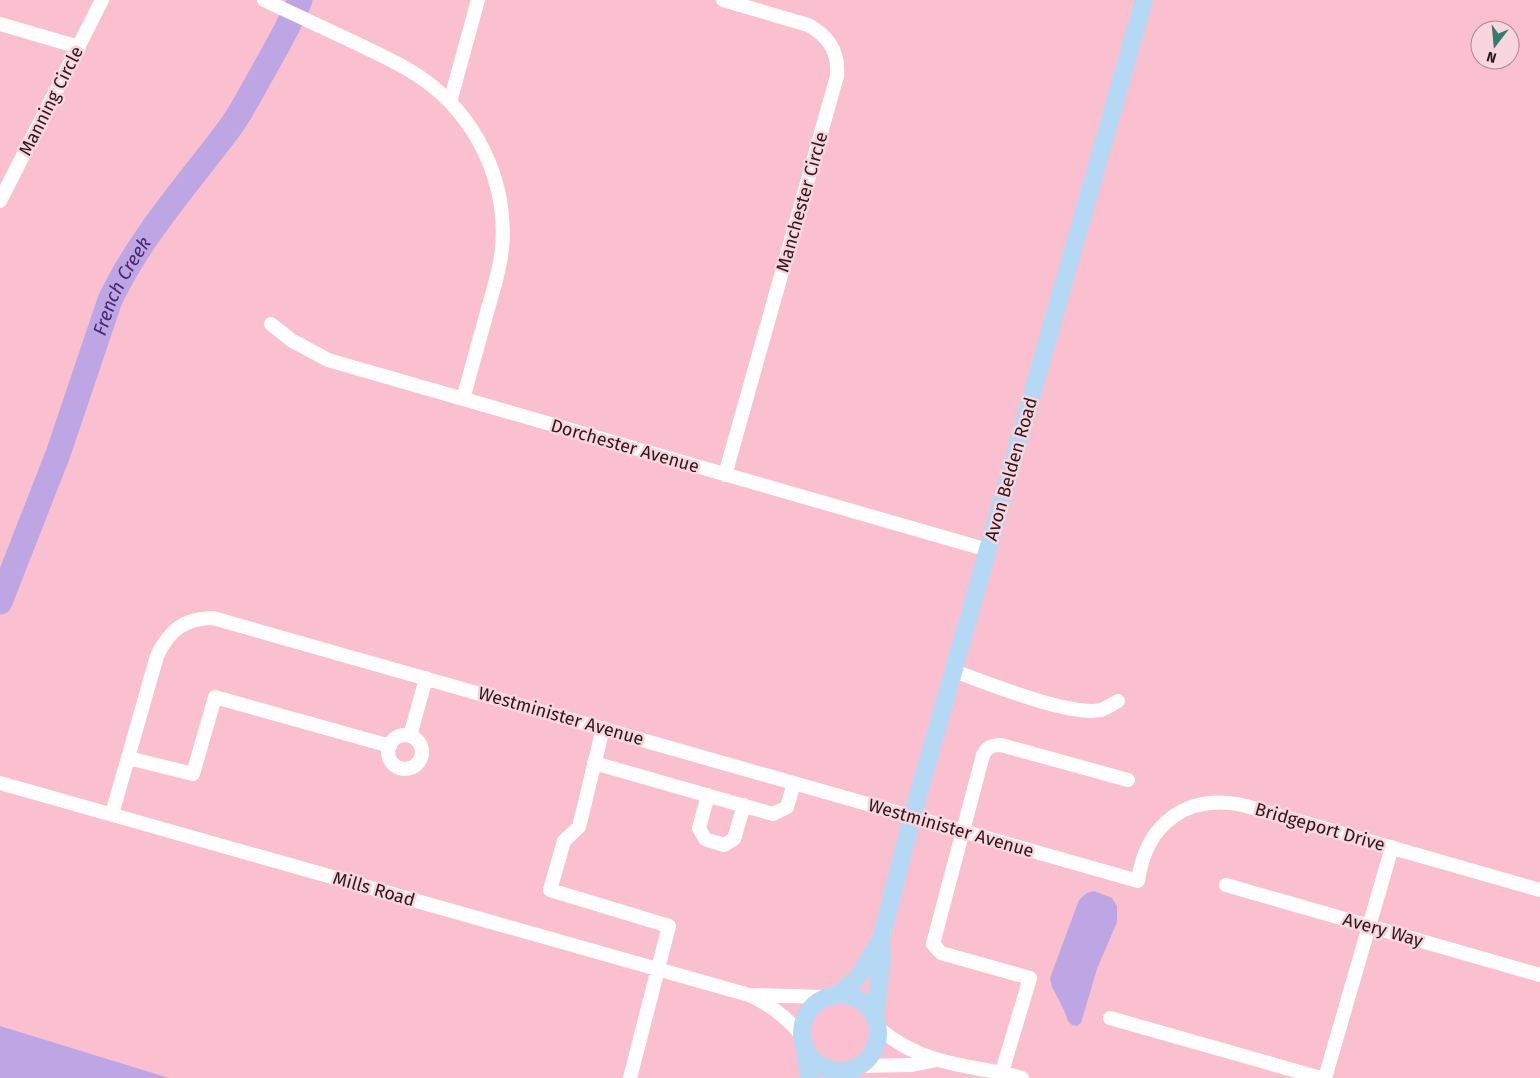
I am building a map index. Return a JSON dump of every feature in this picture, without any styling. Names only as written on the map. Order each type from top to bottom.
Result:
[{"type":"main road","name":"Avon Belden Road","points":[[876,1023],[882,957],[881,939],[912,817],[1144,0]]},
{"type":"main road","name":"Avon Belden Road","points":[[832,996],[861,974],[881,939]]},
{"type":"main road","points":[[804,1042],[812,1058],[822,1066],[834,1070],[848,1071],[867,1059],[874,1050],[878,1039],[876,1023],[868,1007],[859,1000],[849,996],[832,996],[816,1003],[808,1013],[803,1024],[804,1042],[809,1078]]},
{"type":"street","name":"Manning Circle","points":[[0,201],[102,0]]},
{"type":"street","points":[[264,0],[412,71],[450,102],[475,134],[489,160],[500,201],[502,250],[496,282],[463,399]]},
{"type":"street","points":[[450,102],[478,0]]},
{"type":"street","name":"Manchester Circle","points":[[723,0],[819,30],[828,38],[835,52],[838,64],[837,76],[725,475]]},
{"type":"street","points":[[0,24],[79,47]]},
{"type":"street","name":"Dorchester Avenue","points":[[271,324],[291,340],[328,360],[988,550]]},
{"type":"street","name":"Westminister Avenue","points":[[112,814],[157,656],[163,643],[188,621],[203,618],[224,620],[1138,881]]},
{"type":"street","points":[[954,671],[1023,696],[1086,711],[1101,710],[1118,701]]},
{"type":"street","points":[[410,736],[426,678]]},
{"type":"street","points":[[128,758],[193,774],[215,697],[390,746]]},
{"type":"street","points":[[603,728],[579,827],[564,841],[550,890],[669,926],[630,1078]]},
{"type":"street","points":[[410,736],[419,742],[422,752],[419,763],[414,767],[404,769],[393,764],[388,754],[390,746],[399,737],[410,736]]},
{"type":"street","points":[[1002,1072],[1030,978],[941,953],[933,944],[985,750],[990,746],[1001,745],[1128,780]]},
{"type":"street","points":[[594,763],[773,814],[787,807],[794,783]]},
{"type":"street","name":"Mills Road","points":[[0,783],[749,995],[774,1008],[792,1024],[804,1042]]},
{"type":"street","points":[[708,795],[699,828],[705,839],[724,845],[734,839],[744,805]]},
{"type":"street","name":"Bridgeport Drive","points":[[1138,881],[1142,857],[1152,838],[1168,820],[1180,812],[1206,803],[1226,802],[1246,806],[1540,890]]},
{"type":"street","points":[[1325,1078],[1392,847]]},
{"type":"street","name":"Avery Way","points":[[1226,885],[1540,975]]},
{"type":"street","name":"Mills Road","points":[[749,995],[832,996]]},
{"type":"street","points":[[1110,1018],[1321,1078]]},
{"type":"street","points":[[876,1023],[900,1044],[938,1060],[1002,1072],[1022,1078]]},
{"type":"street","points":[[848,1071],[912,1065],[938,1060]]},
{"type":"shaded area","points":[[1094,891],[1112,898],[1117,906],[1117,922],[1097,969],[1081,1023],[1077,1026],[1072,1025],[1068,1021],[1052,987],[1050,978],[1079,900],[1087,893]]},
{"type":"shaded area","points":[[0,1026],[169,1078],[0,1078]]},
{"type":"waterway","name":"French Creek","points":[[0,602],[58,454],[110,300],[135,255],[150,233],[238,117],[300,0]]}]
